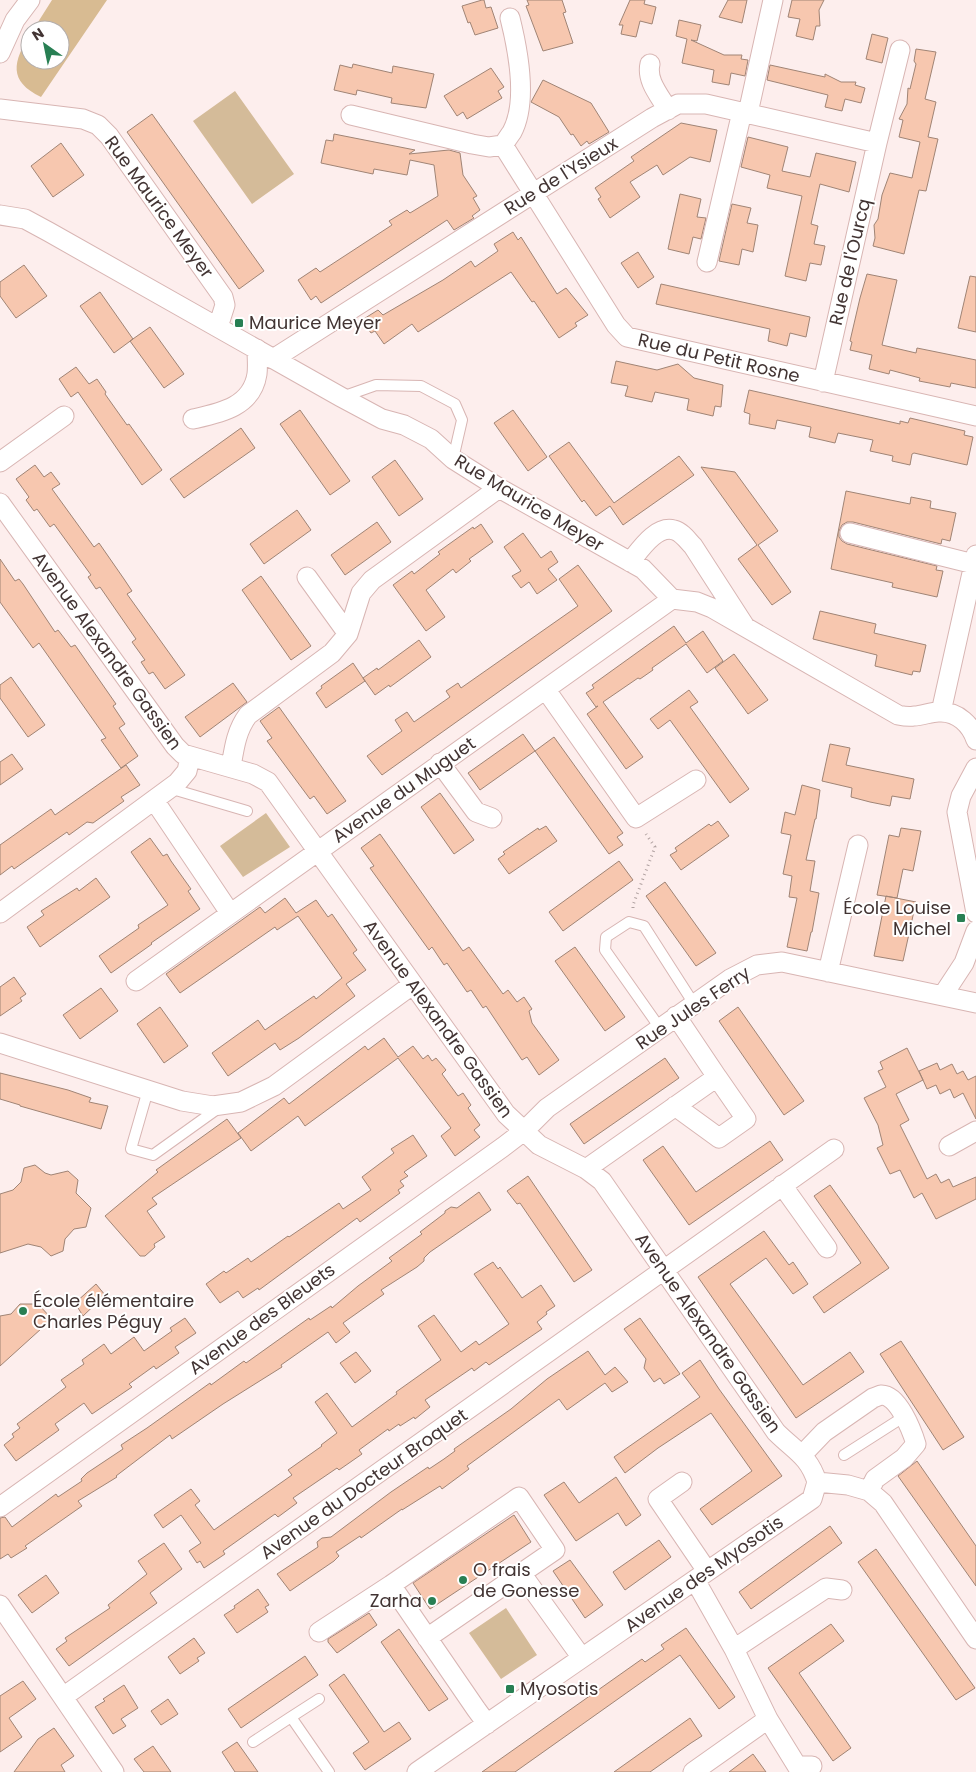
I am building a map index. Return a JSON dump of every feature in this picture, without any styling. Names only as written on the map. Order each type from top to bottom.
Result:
[{"type":"street","points":[[0,53],[16,20],[30,0]]},
{"type":"street","points":[[707,262],[773,0]]},
{"type":"street","points":[[351,114],[472,144],[503,145],[513,131],[520,98],[518,57],[510,18]]},
{"type":"street","name":"Rue de l'Ourcq","points":[[823,382],[900,50]]},
{"type":"street","points":[[650,64],[651,80],[668,110]]},
{"type":"street","name":"Rue de l'Ysieux","points":[[273,359],[678,104],[706,104],[877,143]]},
{"type":"street","name":"Rue Maurice Meyer","points":[[0,109],[83,119],[98,125],[109,136],[223,297],[225,305],[218,327]]},
{"type":"street","name":"Rue du Petit Rosne","points":[[503,145],[616,325],[627,337],[976,416]]},
{"type":"street","name":"Rue Maurice Meyer","points":[[0,215],[25,219],[341,397],[382,419],[404,425],[431,439],[453,459],[499,488],[643,569],[672,599]]},
{"type":"street","points":[[193,419],[227,411],[241,402],[252,390],[257,374],[257,350]]},
{"type":"street","points":[[0,462],[64,416]]},
{"type":"street","points":[[231,768],[238,732],[248,715],[332,654],[348,634],[361,593],[372,580],[499,488]]},
{"type":"street","name":"Avenue Alexandre Gassien","points":[[0,503],[175,746],[183,754],[190,757],[253,774],[268,782],[506,1114],[539,1146],[586,1169],[602,1181],[776,1432],[802,1454],[813,1469],[817,1482]]},
{"type":"street","points":[[630,562],[656,534],[665,530],[675,530],[693,546],[745,626]]},
{"type":"street","points":[[850,533],[975,559],[941,712]]},
{"type":"street","points":[[307,576],[348,634]]},
{"type":"street","points":[[672,599],[697,602],[712,608],[898,715],[912,717],[941,712],[956,715],[967,723],[974,733],[976,740]]},
{"type":"street","name":"Avenue du Muguet","points":[[136,981],[672,599]]},
{"type":"street","points":[[546,690],[636,818],[696,780]]},
{"type":"street","points":[[0,913],[177,782],[187,771],[190,757]]},
{"type":"street","points":[[440,763],[476,812],[492,818]]},
{"type":"street","points":[[976,768],[961,796],[958,812],[976,913]]},
{"type":"street","points":[[154,800],[230,913]]},
{"type":"street","points":[[828,972],[858,845]]},
{"type":"street","points":[[943,995],[964,962],[976,931]]},
{"type":"street","name":"Rue Jules Ferry","points":[[524,1131],[547,1108],[676,1016],[730,979],[757,965],[782,962],[976,1003]]},
{"type":"street","points":[[0,1044],[182,1101],[213,1106],[241,1102],[274,1086],[412,985]]},
{"type":"street","points":[[675,1106],[719,1138],[746,1119],[676,1016]]},
{"type":"street","points":[[586,1169],[717,1076]]},
{"type":"street","name":"Avenue des Bleuets","points":[[0,1507],[524,1131]]},
{"type":"street","points":[[949,1146],[976,1131]]},
{"type":"street","name":"Avenue du Docteur Broquet","points":[[64,1697],[834,1149]]},
{"type":"street","points":[[782,1185],[827,1248]]},
{"type":"street","points":[[802,1454],[824,1432],[873,1398],[882,1395],[890,1398],[905,1416],[916,1444],[904,1458],[875,1479],[869,1491]]},
{"type":"street","points":[[682,1482],[658,1499],[701,1576],[768,1719],[797,1766],[812,1766]]},
{"type":"street","points":[[817,1482],[848,1485],[869,1491],[883,1503],[976,1639]]},
{"type":"street","name":"Avenue des Myosotis","points":[[417,1772],[812,1499],[817,1482]]},
{"type":"street","points":[[319,1632],[519,1497],[555,1550],[427,1638]]},
{"type":"street","points":[[521,1574],[582,1658]]},
{"type":"street","points":[[391,1585],[487,1724]]},
{"type":"street","points":[[734,1649],[826,1588],[842,1590]]},
{"type":"street","points":[[0,1605],[114,1772]]},
{"type":"street","points":[[692,1772],[768,1719]]},
{"type":"lane","points":[[341,397],[376,385],[421,386],[455,404],[462,420],[453,459]]},
{"type":"lane","points":[[169,788],[246,811]]},
{"type":"lane","points":[[660,1028],[605,950],[606,937],[629,922],[644,926],[694,1004]]},
{"type":"lane","points":[[148,1090],[131,1149],[153,1155],[225,1104]]},
{"type":"lane","points":[[844,1455],[905,1416]]},
{"type":"lane","points":[[253,1742],[319,1699]]},
{"type":"lane","points":[[291,1717],[329,1772]]},
{"type":"path","points":[[634,924],[633,905],[654,847],[636,818]]},
{"type":"shaded area","points":[[52,0],[107,0],[70,54],[70,20],[39,20]]},
{"type":"shaded area","points":[[20,53],[20,70],[59,70],[41,97],[30,91],[23,84],[17,70]]},
{"type":"shaded area","points":[[235,91],[294,174],[252,204],[193,121]]},
{"type":"shaded area","points":[[266,813],[290,847],[243,877],[220,846]]},
{"type":"shaded area","points":[[506,1608],[537,1655],[501,1679],[469,1633]]},
{"type":"building","points":[[484,0],[486,8],[491,7],[498,28],[475,35],[462,6]]},
{"type":"building","points":[[527,0],[562,0],[566,12],[563,13],[573,43],[543,51],[526,6],[529,5]]},
{"type":"building","points":[[630,0],[645,0],[644,4],[656,7],[652,24],[640,21],[636,37],[621,34],[623,25],[619,25]]},
{"type":"building","points":[[728,0],[747,0],[742,23],[719,17]]},
{"type":"building","points":[[792,0],[824,0],[819,10],[820,26],[816,26],[813,40],[796,36],[800,19],[788,17]]},
{"type":"building","points":[[679,20],[701,25],[697,41],[691,40],[724,55],[742,55],[741,59],[748,60],[745,76],[731,73],[729,85],[712,82],[714,70],[682,63],[687,39],[676,36]]},
{"type":"building","points":[[872,34],[888,38],[882,63],[866,59]]},
{"type":"building","points":[[916,49],[936,52],[925,99],[936,102],[928,137],[938,139],[926,191],[919,190],[904,254],[873,246],[875,238],[874,225],[878,219],[882,195],[890,173],[912,178],[920,142],[899,137],[903,120],[899,119],[907,104],[908,88],[910,89],[916,64],[914,61]]},
{"type":"building","points":[[353,64],[392,73],[393,66],[434,74],[426,108],[391,103],[392,98],[357,90],[356,95],[334,90],[340,65],[352,68]]},
{"type":"building","points":[[770,65],[825,77],[825,74],[841,82],[856,82],[855,85],[865,88],[861,103],[845,99],[842,111],[825,107],[828,95],[767,80]]},
{"type":"building","points":[[491,68],[504,87],[498,91],[502,98],[467,119],[463,112],[457,116],[444,96]]},
{"type":"building","points":[[543,80],[591,103],[609,132],[589,144],[587,141],[581,146],[559,117],[531,102]]},
{"type":"building","points":[[152,114],[264,271],[239,289],[127,132]]},
{"type":"building","points":[[681,123],[717,130],[710,162],[690,157],[663,175],[657,165],[630,182],[640,197],[610,218],[598,199],[601,197],[595,188],[634,161],[631,157]]},
{"type":"building","points":[[334,134],[415,150],[409,154],[449,150],[460,153],[463,175],[477,196],[473,198],[480,210],[472,216],[474,218],[454,230],[447,220],[321,303],[316,296],[311,300],[298,280],[316,268],[320,272],[392,225],[389,221],[407,210],[410,213],[438,196],[434,165],[410,160],[407,175],[374,169],[373,174],[321,163],[326,140],[333,141]]},
{"type":"building","points":[[748,137],[788,147],[782,171],[810,177],[816,153],[856,162],[849,192],[820,184],[811,224],[818,226],[814,244],[825,246],[821,265],[810,263],[806,281],[785,276],[802,196],[767,188],[770,175],[741,167]]},
{"type":"building","points":[[61,143],[84,175],[53,197],[31,166]]},
{"type":"building","points":[[680,194],[701,199],[697,217],[706,218],[701,239],[693,237],[689,254],[668,249]]},
{"type":"building","points":[[732,204],[751,208],[747,223],[758,225],[753,252],[742,249],[739,265],[719,261]]},
{"type":"building","points":[[513,232],[518,240],[521,237],[557,294],[566,288],[588,315],[575,323],[577,326],[559,338],[534,301],[532,302],[511,272],[418,332],[412,324],[384,344],[375,331],[371,333],[362,320],[378,310],[383,315],[443,280],[471,261],[475,267],[498,251],[494,244]]},
{"type":"building","points":[[638,252],[654,277],[638,288],[621,263]]},
{"type":"building","points":[[24,265],[47,296],[16,318],[0,296],[0,282]]},
{"type":"building","points":[[867,274],[897,280],[882,345],[916,353],[917,348],[976,360],[976,388],[951,383],[950,387],[919,381],[920,378],[890,370],[889,374],[869,369],[872,355],[850,350],[852,342],[850,341]]},
{"type":"building","points":[[970,276],[976,277],[976,332],[958,328]]},
{"type":"building","points":[[661,284],[810,317],[806,337],[790,333],[787,346],[768,341],[770,329],[656,304]]},
{"type":"building","points":[[100,292],[133,339],[114,353],[80,306]]},
{"type":"building","points":[[150,327],[184,374],[164,388],[130,341]]},
{"type":"building","points":[[616,361],[657,370],[678,364],[694,378],[723,385],[721,407],[715,406],[713,416],[687,410],[689,399],[655,392],[652,402],[625,396],[628,386],[611,383]]},
{"type":"building","points":[[76,367],[89,384],[97,379],[127,425],[129,424],[162,470],[142,485],[78,392],[71,397],[59,379]]},
{"type":"building","points":[[749,390],[900,424],[900,421],[908,423],[910,418],[965,431],[964,435],[973,437],[967,465],[914,453],[912,454],[910,465],[892,461],[893,456],[870,451],[873,440],[838,433],[835,443],[809,437],[811,427],[777,420],[775,429],[749,424],[750,414],[744,412]]},
{"type":"building","points":[[300,410],[350,481],[330,495],[280,424]]},
{"type":"building","points":[[513,410],[547,457],[528,471],[494,423]]},
{"type":"building","points":[[241,428],[255,448],[184,498],[170,479]]},
{"type":"building","points":[[569,442],[614,503],[679,456],[694,475],[623,525],[610,506],[596,516],[584,500],[582,502],[549,456]]},
{"type":"building","points":[[395,460],[423,499],[399,516],[372,477]]},
{"type":"building","points":[[35,465],[44,477],[51,472],[60,484],[52,489],[94,547],[99,543],[132,591],[127,594],[185,675],[165,689],[153,672],[149,674],[141,662],[145,660],[132,642],[136,639],[100,587],[96,589],[88,577],[91,575],[54,524],[50,527],[37,509],[34,511],[26,500],[29,497],[16,479]]},
{"type":"building","points":[[701,467],[735,472],[778,531],[758,545],[791,592],[772,605],[738,559],[757,545]]},
{"type":"building","points":[[846,491],[910,504],[911,497],[931,501],[930,508],[956,513],[950,541],[942,539],[941,544],[853,522],[847,522],[842,525],[839,531],[839,537],[847,544],[937,566],[936,570],[943,571],[937,597],[892,587],[893,583],[831,569]]},
{"type":"building","points":[[297,510],[311,530],[264,564],[250,544]]},
{"type":"building","points":[[377,522],[391,542],[345,575],[331,555]]},
{"type":"building","points":[[481,524],[493,542],[469,559],[471,561],[456,573],[453,569],[426,590],[445,617],[426,631],[393,585],[412,571],[414,574],[440,554],[438,552],[473,527],[474,529]]},
{"type":"building","points":[[523,533],[541,558],[551,551],[558,562],[548,569],[557,580],[537,594],[529,582],[521,588],[512,576],[521,571],[504,547]]},
{"type":"building","points":[[0,559],[15,581],[19,579],[23,584],[55,632],[58,630],[71,647],[75,645],[116,704],[113,706],[125,724],[119,728],[138,756],[121,768],[101,740],[106,738],[39,643],[33,648],[0,602]]},
{"type":"building","points":[[578,565],[612,611],[382,775],[367,756],[402,731],[395,720],[407,712],[414,722],[450,697],[446,691],[458,683],[461,688],[578,606],[559,579]]},
{"type":"building","points":[[261,576],[311,646],[291,660],[242,590]]},
{"type":"building","points":[[820,611],[876,624],[874,633],[926,645],[920,672],[913,671],[912,675],[875,666],[877,655],[813,639]]},
{"type":"building","points":[[674,626],[686,643],[703,631],[723,661],[707,673],[686,644],[652,668],[653,670],[603,702],[643,757],[626,769],[587,714],[598,706],[596,707],[586,693],[594,688],[592,685]]},
{"type":"building","points":[[419,640],[431,657],[390,687],[389,685],[375,695],[363,678],[377,668],[378,670]]},
{"type":"building","points":[[734,654],[768,700],[748,714],[715,668]]},
{"type":"building","points":[[353,663],[365,681],[326,708],[316,693],[322,688],[321,686]]},
{"type":"building","points":[[11,677],[45,725],[28,737],[0,698],[0,685]]},
{"type":"building","points":[[233,683],[247,702],[200,737],[185,717]]},
{"type":"building","points":[[689,690],[698,702],[690,707],[749,789],[730,803],[670,720],[658,729],[650,719]]},
{"type":"building","points":[[279,707],[346,801],[327,814],[314,796],[310,799],[267,741],[272,738],[260,721]]},
{"type":"building","points":[[523,734],[535,751],[480,790],[468,773]]},
{"type":"building","points":[[554,737],[623,833],[617,837],[623,845],[609,854],[535,751]]},
{"type":"building","points":[[830,744],[850,748],[846,765],[914,779],[910,799],[892,796],[890,806],[870,802],[851,797],[852,788],[822,781]]},
{"type":"building","points":[[12,754],[23,769],[0,785],[0,762]]},
{"type":"building","points":[[126,765],[140,785],[121,797],[124,801],[93,823],[87,822],[69,835],[67,832],[14,869],[12,866],[0,875],[0,845],[51,809],[55,815]]},
{"type":"building","points":[[802,785],[820,790],[816,819],[806,860],[815,861],[810,891],[819,893],[807,951],[787,947],[797,898],[789,897],[792,876],[783,874],[791,835],[781,833],[785,812],[795,815]]},
{"type":"building","points":[[440,793],[474,840],[454,854],[421,807]]},
{"type":"building","points":[[718,821],[729,836],[681,870],[670,855],[677,851],[675,848],[709,824],[711,826]]},
{"type":"building","points":[[546,826],[557,841],[509,874],[498,859],[505,854],[503,852],[538,828],[539,830]]},
{"type":"building","points":[[901,828],[921,831],[913,871],[903,869],[897,898],[877,895],[889,835],[899,837]]},
{"type":"building","points":[[380,834],[463,951],[469,947],[503,994],[508,990],[517,1002],[524,997],[532,1009],[529,1011],[532,1023],[559,1060],[539,1075],[527,1057],[522,1060],[486,1006],[483,1008],[471,990],[467,992],[447,963],[444,965],[432,947],[429,950],[370,868],[374,866],[361,848]]},
{"type":"building","points":[[150,838],[163,856],[167,854],[191,889],[188,891],[200,909],[111,973],[99,956],[139,928],[138,925],[168,905],[131,852]]},
{"type":"building","points":[[619,861],[633,880],[563,931],[549,912]]},
{"type":"building","points":[[96,878],[110,897],[40,947],[27,927],[44,915],[41,911],[77,888],[79,891]]},
{"type":"building","points":[[665,882],[716,953],[696,966],[646,896]]},
{"type":"building","points":[[886,896],[916,902],[903,961],[874,956]]},
{"type":"building","points":[[285,898],[296,913],[316,900],[328,917],[332,914],[357,950],[353,953],[366,970],[346,984],[355,996],[280,1050],[275,1043],[228,1076],[212,1053],[258,1020],[265,1030],[314,996],[316,999],[342,978],[298,916],[277,930],[275,927],[180,993],[166,974],[260,907],[265,913]]},
{"type":"building","points":[[575,947],[625,1017],[605,1031],[555,961]]},
{"type":"building","points":[[14,977],[26,994],[20,998],[22,1001],[0,1016],[0,987]]},
{"type":"building","points":[[101,988],[118,1011],[80,1039],[63,1015]]},
{"type":"building","points":[[160,1007],[188,1046],[164,1063],[137,1024]]},
{"type":"building","points":[[738,1007],[804,1101],[784,1115],[719,1021]]},
{"type":"building","points":[[384,1038],[398,1057],[413,1046],[423,1059],[428,1055],[432,1061],[436,1058],[446,1070],[442,1074],[458,1096],[463,1093],[471,1105],[468,1108],[480,1125],[474,1130],[480,1137],[455,1156],[441,1136],[451,1128],[398,1058],[305,1126],[298,1116],[251,1151],[238,1133],[284,1098],[289,1104],[365,1046],[368,1050]]},
{"type":"building","points":[[907,1048],[923,1080],[896,1094],[909,1120],[900,1125],[927,1179],[936,1174],[941,1183],[949,1179],[953,1187],[976,1177],[976,1199],[936,1219],[922,1193],[914,1198],[900,1170],[890,1174],[877,1148],[883,1145],[878,1125],[864,1098],[886,1087],[878,1071],[883,1069],[880,1062]]},
{"type":"building","points":[[665,1058],[679,1078],[584,1144],[570,1124]]},
{"type":"building","points":[[937,1063],[940,1070],[952,1064],[957,1074],[963,1071],[968,1080],[976,1076],[976,1119],[963,1093],[954,1098],[950,1089],[940,1094],[936,1085],[927,1089],[919,1071]]},
{"type":"building","points":[[0,1073],[68,1090],[91,1098],[89,1102],[108,1106],[101,1129],[0,1099]]},
{"type":"building","points":[[227,1119],[241,1138],[152,1198],[157,1204],[147,1211],[165,1237],[154,1244],[155,1247],[145,1256],[140,1256],[105,1216],[158,1172],[156,1170]]},
{"type":"building","points":[[413,1135],[427,1156],[404,1172],[408,1176],[400,1181],[404,1186],[398,1190],[400,1193],[360,1222],[357,1218],[259,1290],[258,1288],[243,1298],[238,1291],[220,1303],[206,1284],[224,1271],[226,1273],[248,1258],[251,1262],[339,1203],[343,1209],[371,1190],[362,1177],[394,1153],[391,1149]]},
{"type":"building","points":[[770,1141],[783,1160],[689,1225],[643,1160],[663,1146],[696,1192]]},
{"type":"building","points":[[35,1165],[51,1175],[68,1171],[78,1180],[76,1193],[91,1208],[86,1227],[74,1229],[65,1239],[63,1251],[51,1256],[41,1247],[28,1244],[0,1253],[0,1194],[13,1190],[21,1182],[24,1168]]},
{"type":"building","points":[[528,1176],[592,1270],[574,1282],[520,1203],[517,1204],[507,1191]]},
{"type":"building","points":[[830,1185],[889,1268],[824,1313],[813,1297],[861,1263],[814,1196]]},
{"type":"building","points":[[479,1192],[491,1210],[430,1252],[417,1267],[381,1290],[384,1294],[343,1323],[350,1332],[336,1343],[328,1332],[281,1365],[282,1367],[172,1439],[170,1435],[117,1477],[78,1501],[82,1506],[25,1546],[27,1548],[11,1558],[8,1554],[0,1559],[0,1518],[5,1517],[12,1527],[56,1494],[58,1497],[82,1481],[81,1479],[87,1473],[123,1449],[121,1445],[210,1383],[211,1385],[244,1361],[246,1363],[309,1318],[310,1320],[331,1306],[332,1308],[392,1261],[389,1258],[422,1234],[420,1232],[445,1213],[445,1211],[451,1207],[457,1208]]},
{"type":"building","points":[[764,1231],[789,1265],[793,1262],[808,1284],[793,1294],[766,1258],[730,1284],[803,1385],[850,1352],[864,1372],[796,1418],[698,1277]]},
{"type":"building","points":[[493,1262],[498,1269],[500,1267],[522,1298],[541,1285],[555,1306],[537,1322],[542,1329],[489,1365],[486,1362],[474,1371],[472,1368],[425,1400],[430,1407],[415,1419],[414,1417],[389,1431],[388,1429],[359,1450],[362,1454],[339,1470],[337,1468],[293,1498],[297,1503],[278,1517],[275,1514],[223,1551],[225,1554],[204,1568],[200,1561],[197,1563],[189,1551],[201,1543],[181,1515],[163,1528],[154,1515],[191,1489],[200,1501],[195,1505],[214,1530],[292,1475],[288,1470],[337,1433],[315,1402],[327,1393],[352,1427],[441,1360],[418,1326],[434,1315],[461,1352],[476,1341],[479,1345],[509,1324],[474,1274]]},
{"type":"building","points":[[96,1284],[105,1295],[83,1316],[75,1303]]},
{"type":"building","name":"École élémentaire Charles Péguy","points":[[20,1304],[38,1304],[52,1319],[0,1366],[0,1316],[11,1314]]},
{"type":"building","points":[[185,1318],[196,1333],[175,1347],[179,1353],[156,1369],[154,1366],[129,1384],[132,1387],[92,1414],[84,1403],[55,1424],[59,1430],[16,1461],[4,1445],[14,1437],[12,1434],[20,1428],[17,1424],[66,1387],[61,1380],[84,1364],[82,1360],[104,1344],[111,1354],[134,1337],[144,1351],[172,1331],[170,1328]]},
{"type":"building","points":[[640,1318],[680,1374],[664,1384],[660,1378],[654,1382],[644,1368],[646,1359],[624,1329]]},
{"type":"building","points":[[901,1341],[964,1437],[943,1450],[880,1354]]},
{"type":"building","points":[[588,1351],[605,1375],[615,1367],[628,1382],[612,1392],[605,1383],[567,1410],[559,1399],[467,1466],[469,1469],[442,1489],[440,1486],[402,1509],[361,1538],[360,1536],[336,1552],[339,1556],[334,1561],[290,1591],[277,1574],[318,1547],[317,1542],[322,1538],[331,1537],[391,1492],[428,1467],[429,1469],[444,1459],[455,1451],[454,1449],[511,1409],[547,1379]]},
{"type":"building","points":[[356,1352],[371,1371],[355,1383],[340,1363]]},
{"type":"building","points":[[700,1360],[782,1476],[712,1525],[700,1509],[752,1471],[711,1413],[658,1448],[625,1473],[614,1457],[700,1397],[682,1373]]},
{"type":"building","points":[[917,1461],[976,1546],[976,1586],[898,1476]]},
{"type":"building","points":[[616,1477],[641,1515],[626,1526],[618,1513],[576,1541],[544,1495],[564,1482],[579,1503]]},
{"type":"building","points":[[514,1515],[531,1542],[430,1609],[413,1583]]},
{"type":"building","points":[[830,1526],[842,1543],[751,1609],[739,1592]]},
{"type":"building","points":[[659,1540],[671,1557],[625,1590],[613,1572]]},
{"type":"building","points":[[164,1543],[182,1569],[150,1593],[157,1603],[69,1666],[56,1649],[67,1641],[65,1638],[110,1608],[108,1605],[147,1574],[138,1561]]},
{"type":"building","points":[[876,1549],[975,1688],[956,1700],[858,1562]]},
{"type":"building","points":[[570,1560],[603,1605],[585,1618],[553,1571]]},
{"type":"building","points":[[46,1575],[59,1593],[32,1613],[18,1595]]},
{"type":"building","points":[[258,1589],[269,1605],[265,1607],[268,1612],[237,1633],[224,1615]]},
{"type":"building","points":[[369,1613],[377,1625],[337,1653],[328,1642],[328,1639]]},
{"type":"building","points":[[831,1624],[844,1641],[799,1673],[851,1748],[833,1761],[768,1668]]},
{"type":"building","points":[[686,1628],[735,1697],[719,1709],[680,1655],[515,1772],[482,1772],[642,1659],[645,1662],[664,1649],[661,1645]]},
{"type":"building","points":[[399,1629],[448,1699],[429,1711],[381,1642]]},
{"type":"building","points":[[194,1638],[205,1653],[197,1658],[199,1661],[180,1674],[168,1657]]},
{"type":"building","points":[[305,1656],[318,1675],[241,1728],[228,1709]]},
{"type":"building","points":[[344,1674],[384,1732],[399,1722],[411,1739],[365,1770],[353,1753],[369,1742],[329,1685]]},
{"type":"building","points":[[23,1681],[36,1699],[9,1718],[22,1737],[0,1752],[0,1696]]},
{"type":"building","points":[[124,1685],[138,1708],[121,1719],[126,1726],[113,1734],[95,1707],[105,1701],[103,1699]]},
{"type":"building","points":[[168,1699],[178,1714],[161,1725],[151,1711]]},
{"type":"building","points":[[690,1718],[702,1736],[650,1772],[614,1772]]},
{"type":"building","points":[[54,1728],[74,1756],[61,1765],[65,1772],[14,1772],[38,1739]]},
{"type":"building","points":[[237,1742],[258,1772],[235,1772],[222,1752]]},
{"type":"building","points":[[153,1746],[171,1772],[144,1772],[134,1759]]},
{"type":"building","points":[[753,1754],[766,1772],[729,1772]]},
{"type":"place","name":"Maurice Meyer","points":[[239,323]]},
{"type":"place","name":"École Louise Michel","points":[[961,918]]},
{"type":"place","name":"École élémentaire Charles Péguy","points":[[23,1311]]},
{"type":"place","name":"O frais de Gonesse","points":[[463,1580]]},
{"type":"place","name":"Zarha","points":[[432,1601]]},
{"type":"place","name":"Myosotis","points":[[510,1689]]}]
